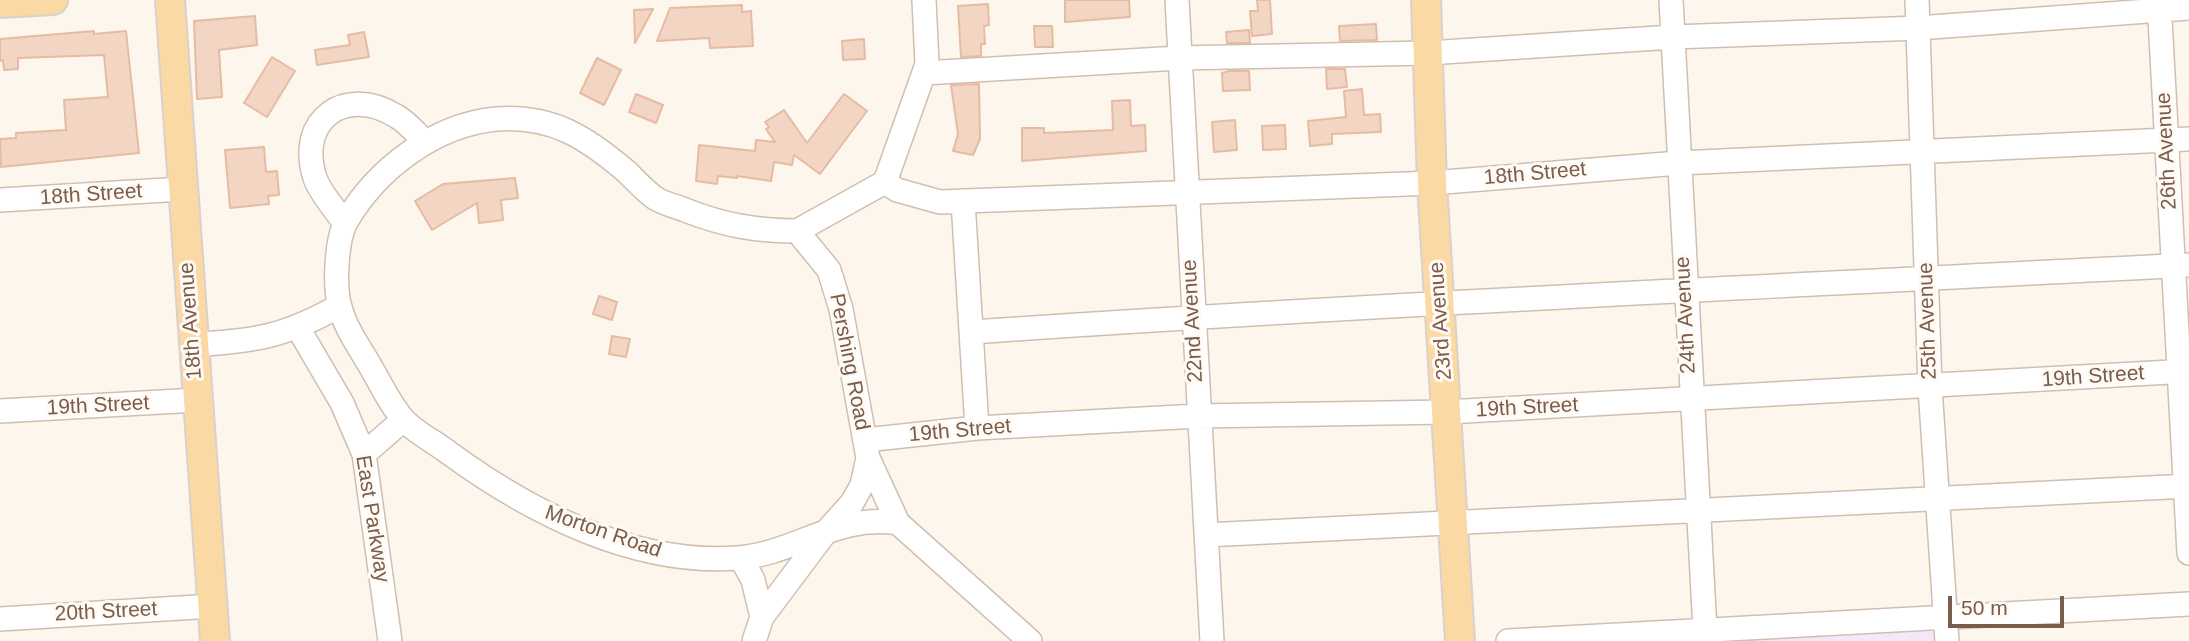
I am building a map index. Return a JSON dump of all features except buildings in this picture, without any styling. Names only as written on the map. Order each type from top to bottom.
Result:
[{"type":"main road","points":[[0,3],[53,0]]},
{"type":"main road","name":"18th Avenue","points":[[170,0],[215,641]]},
{"type":"main road","name":"23rd Avenue","points":[[1426,0],[1432,183],[1460,641]]},
{"type":"street","points":[[364,454],[403,420],[356,343],[339,306],[338,250],[345,224],[360,199],[425,142],[447,130],[492,120],[517,118],[555,124],[595,145],[656,199],[724,225],[766,231],[797,231],[885,182],[927,64],[924,0]]},
{"type":"street","name":"22nd Avenue","points":[[1177,0],[1212,641]]},
{"type":"street","name":"24th Avenue","points":[[1671,0],[1690,399],[1705,630]]},
{"type":"street","name":"25th Avenue","points":[[1917,0],[1930,387],[1947,641]]},
{"type":"street","points":[[924,73],[1180,58],[1428,53],[1673,37],[1918,28],[2159,5],[2189,8]]},
{"type":"street","name":"26th Avenue","points":[[2159,5],[2178,140],[2189,553]]},
{"type":"street","points":[[345,224],[315,178],[312,142],[321,118],[340,106],[375,107],[397,116],[425,142]]},
{"type":"street","name":"18th Street","points":[[885,182],[897,190],[940,202],[1432,183],[1679,163],[2178,140]]},
{"type":"street","name":"18th Street","points":[[0,200],[182,189]]},
{"type":"street","points":[[963,201],[977,429]]},
{"type":"street","name":"Pershing Road","points":[[797,231],[829,270],[841,309],[866,449],[898,523]]},
{"type":"street","points":[[972,332],[1926,276],[2181,265]]},
{"type":"street","points":[[193,345],[267,339],[298,328],[339,306]]},
{"type":"street","name":"East Parkway","points":[[298,328],[342,403],[364,454],[390,641]]},
{"type":"street","name":"19th Street","points":[[866,449],[977,429],[1198,416],[1447,412],[2183,371]]},
{"type":"street","name":"19th Street","points":[[0,411],[197,400]]},
{"type":"street","name":"Morton Road","points":[[403,420],[522,503],[589,531],[657,553],[702,559],[741,558],[853,522],[898,523]]},
{"type":"street","name":"Pershing Road","points":[[754,641],[762,617],[825,533],[852,503],[862,485],[866,449]]},
{"type":"street","points":[[1206,534],[1453,524],[1938,496],[2187,486]]},
{"type":"street","points":[[898,523],[1030,641]]},
{"type":"street","points":[[741,558],[753,580],[762,617]]},
{"type":"street","points":[[1508,641],[1601,638],[1705,630],[1837,632],[1945,618],[2189,604]]},
{"type":"street","name":"20th Street","points":[[0,618],[212,606]]},
{"type":"shaded area","points":[[1938,620],[1939,641],[1623,641]]}]
